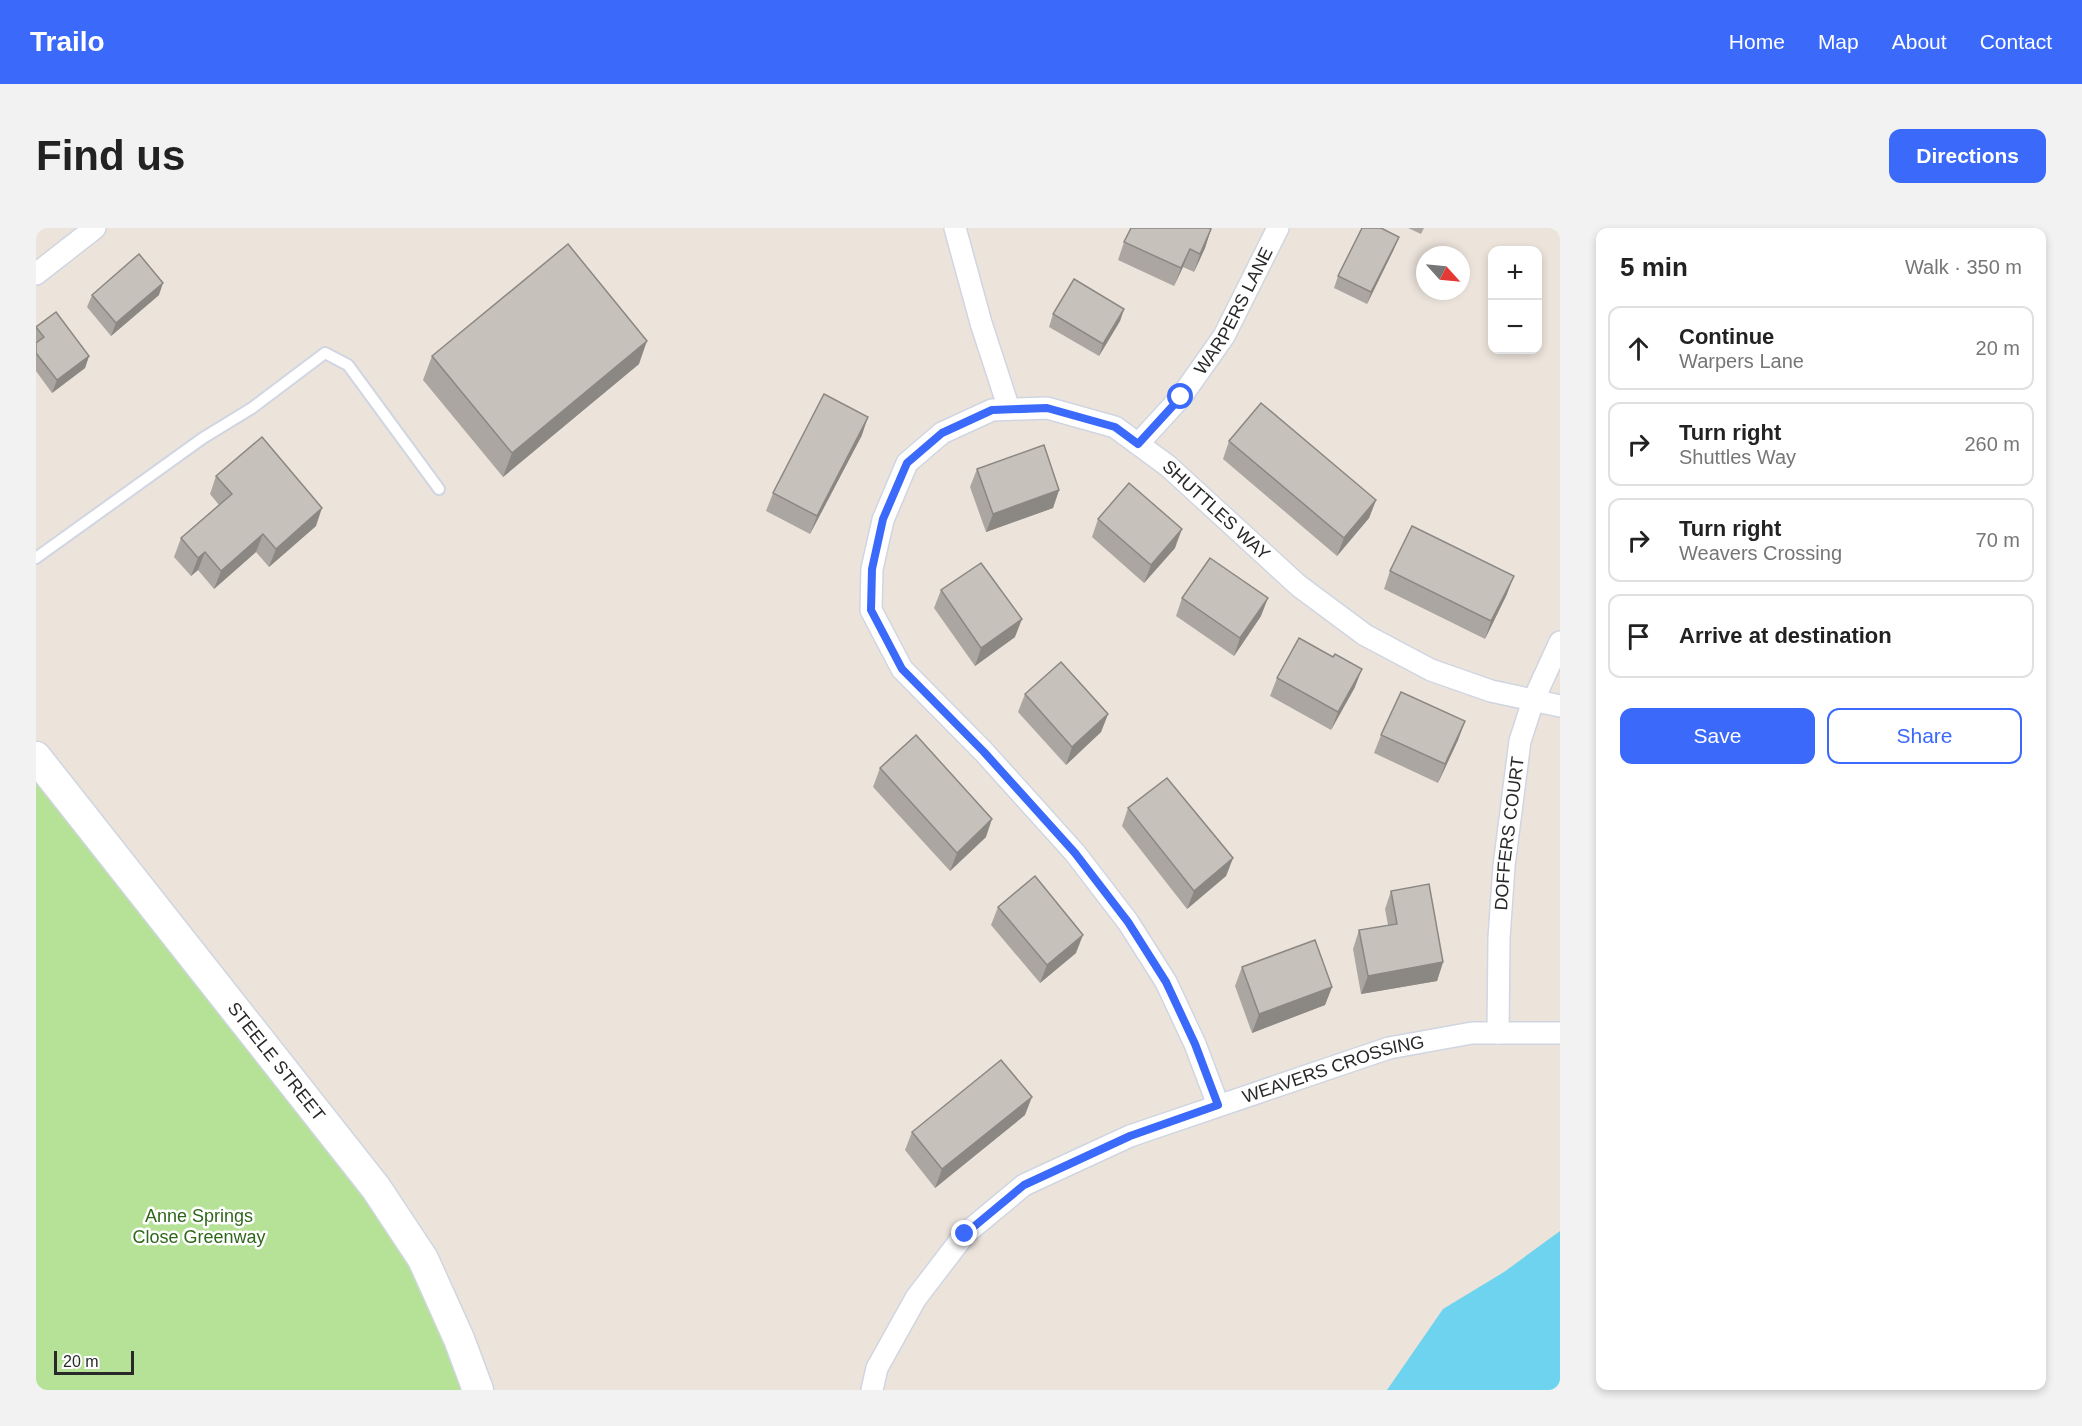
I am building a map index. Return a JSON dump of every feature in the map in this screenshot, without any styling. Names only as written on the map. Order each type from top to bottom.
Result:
[{"type":"street","points":[[36,273],[95,228]]},
{"type":"street","points":[[955,228],[981,323],[1009,409]]},
{"type":"street","name":"WARPERS LANE","points":[[1138,444],[1181,397],[1224,336],[1278,228]]},
{"type":"street","name":"SHUTTLES WAY","points":[[1218,1105],[1195,1044],[1166,982],[1128,922],[1067,844],[984,752],[902,669],[871,610],[872,569],[883,519],[907,463],[942,433],[992,410],[1047,408],[1115,427],[1168,466],[1299,586],[1365,635],[1431,670],[1491,691],[1560,706]]},
{"type":"street","name":"DOFFERS COURT","points":[[1498,1033],[1499,938],[1504,867],[1520,741],[1533,701],[1560,642]]},
{"type":"street","name":"STEELE STREET","points":[[36,757],[376,1188],[423,1258],[459,1339],[478,1390]]},
{"type":"street","name":"WEAVERS CROSSING","points":[[872,1390],[878,1368],[916,1298],[965,1234],[1024,1185],[1130,1136],[1389,1048],[1472,1033],[1560,1033]]},
{"type":"lane","points":[[36,558],[202,438],[252,408],[325,353],[348,365],[439,489]]},
{"type":"green space","name":"Anne Springs Close Greenway","points":[[36,757],[376,1188],[478,1390],[36,1390]]},
{"type":"water","points":[[1560,1231],[1560,1390],[1387,1390],[1443,1309],[1504,1272]]},
{"type":"building","points":[[1131,228],[1211,229],[1200,254],[1190,249],[1181,268],[1124,242]]},
{"type":"building","points":[[1362,228],[1381,228],[1399,237],[1371,292],[1338,276]]},
{"type":"building","points":[[568,244],[647,341],[512,453],[432,356]]},
{"type":"building","points":[[139,254],[163,283],[116,323],[92,295]]},
{"type":"building","points":[[1074,279],[1124,309],[1103,344],[1053,314]]},
{"type":"building","points":[[56,312],[89,356],[57,380],[36,353],[36,343],[44,337],[36,327]]},
{"type":"building","points":[[824,394],[868,417],[817,516],[773,493]]},
{"type":"building","points":[[1261,403],[1376,500],[1344,538],[1229,441]]},
{"type":"building","points":[[262,437],[322,508],[276,549],[263,534],[221,571],[205,552],[198,558],[181,538],[232,494],[216,476]]},
{"type":"building","points":[[1044,445],[1059,490],[993,514],[977,469]]},
{"type":"building","points":[[1129,483],[1182,529],[1151,565],[1098,519]]},
{"type":"building","points":[[1412,526],[1514,576],[1491,621],[1390,571]]},
{"type":"building","points":[[1210,558],[1268,598],[1240,638],[1182,598]]},
{"type":"building","points":[[981,563],[1022,619],[981,648],[941,590]]},
{"type":"building","points":[[1299,638],[1333,657],[1335,654],[1362,669],[1338,712],[1277,678]]},
{"type":"building","points":[[1061,662],[1108,714],[1072,747],[1025,694]]},
{"type":"building","points":[[1401,692],[1465,721],[1445,764],[1381,735]]},
{"type":"building","points":[[916,735],[992,819],[957,853],[880,768]]},
{"type":"building","points":[[1167,778],[1233,858],[1194,891],[1128,808]]},
{"type":"building","points":[[1035,876],[1083,935],[1047,965],[998,907]]},
{"type":"building","points":[[1429,884],[1443,962],[1368,976],[1359,930],[1397,924],[1391,891]]},
{"type":"building","points":[[1315,940],[1332,987],[1259,1014],[1242,967]]},
{"type":"building","points":[[1001,1060],[1032,1097],[942,1169],[912,1132]]},
{"type":"route","points":[[965,1234],[1024,1185],[1130,1136],[1218,1105],[1195,1044],[1166,982],[1128,922],[1075,853],[984,752],[902,669],[871,610],[872,569],[883,519],[907,463],[942,433],[992,410],[1047,408],[1115,427],[1138,444],[1181,397]]}]
